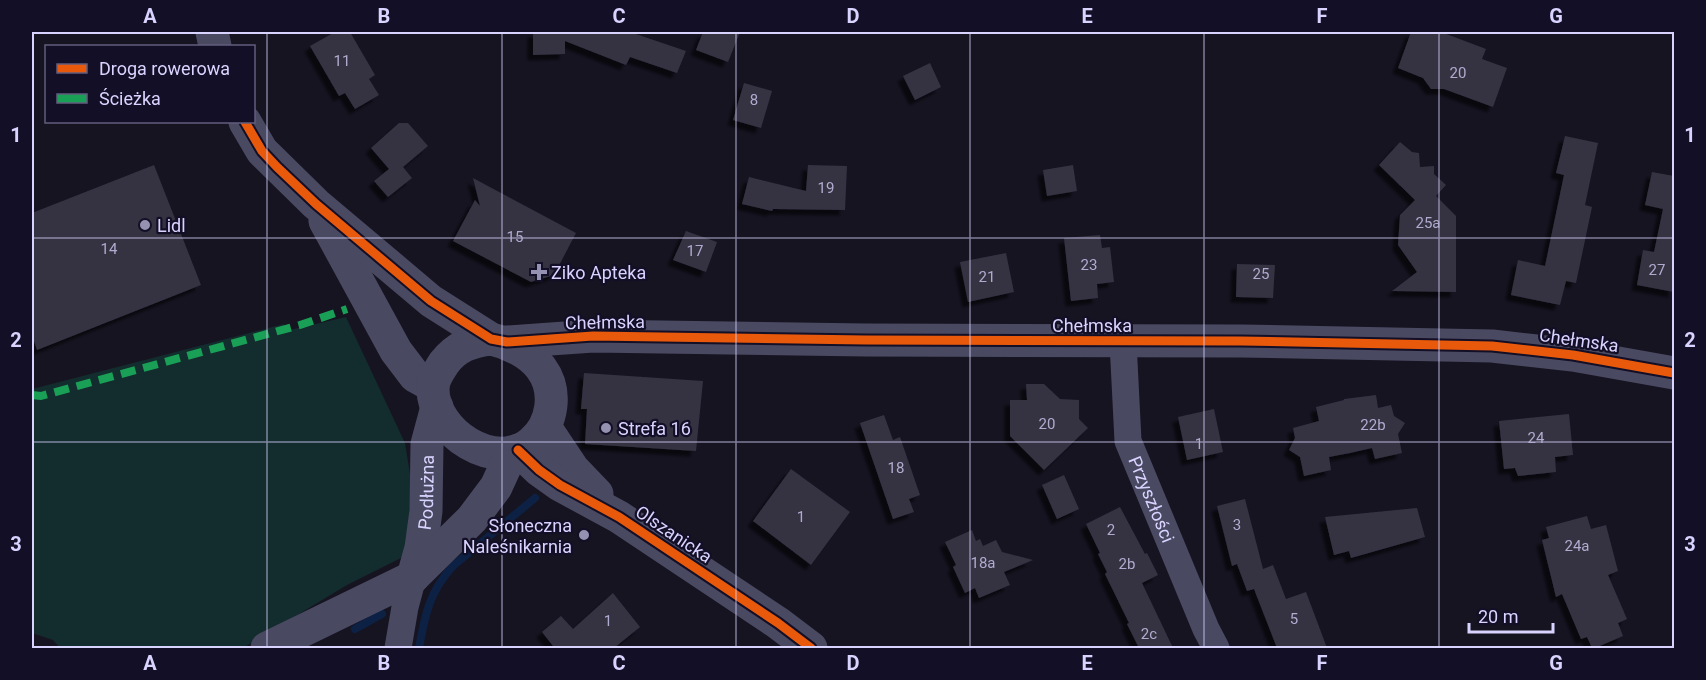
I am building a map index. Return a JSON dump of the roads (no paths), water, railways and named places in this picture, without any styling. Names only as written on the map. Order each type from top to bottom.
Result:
[{"type":"street","points":[[246,123],[262,151],[316,204],[431,302],[530,357],[541,367],[548,379],[551,415],[546,427],[529,446],[501,454],[484,451],[468,443],[445,422],[435,396],[396,351],[316,204]]},
{"type":"street","name":"Chełmska","points":[[550,393],[557,365],[568,351],[593,336]]},
{"type":"street","name":"Chełmska","points":[[499,341],[593,336],[1492,345],[1573,355],[1674,374]]},
{"type":"street","points":[[435,396],[442,367],[450,355],[476,340],[499,341]]},
{"type":"street","name":"Przyszłości","points":[[1124,342],[1128,441],[1216,648]]},
{"type":"street","name":"Podłużna","points":[[413,578],[422,549],[426,511],[428,444],[435,396]]},
{"type":"street","name":"Olszanicka","points":[[546,427],[573,469],[619,517]]},
{"type":"street","name":"Podłużna","points":[[267,648],[413,578],[472,519],[496,487],[515,451]]},
{"type":"street","name":"Olszanicka","points":[[515,451],[560,486],[619,517],[778,623],[811,648]]},
{"type":"street","points":[[398,648],[413,578]]},
{"type":"waterway","points":[[419,648],[429,604],[438,585],[453,566],[535,498]]},
{"type":"waterway","points":[[355,629],[382,614]]},
{"type":"place","name":"Lidl","points":[[145,225]]},
{"type":"place","name":"Ziko Apteka","points":[[539,272]]},
{"type":"place","name":"Strefa 16","points":[[606,428]]},
{"type":"place","name":"Słoneczna Naleśnikarnia","points":[[584,535]]}]
